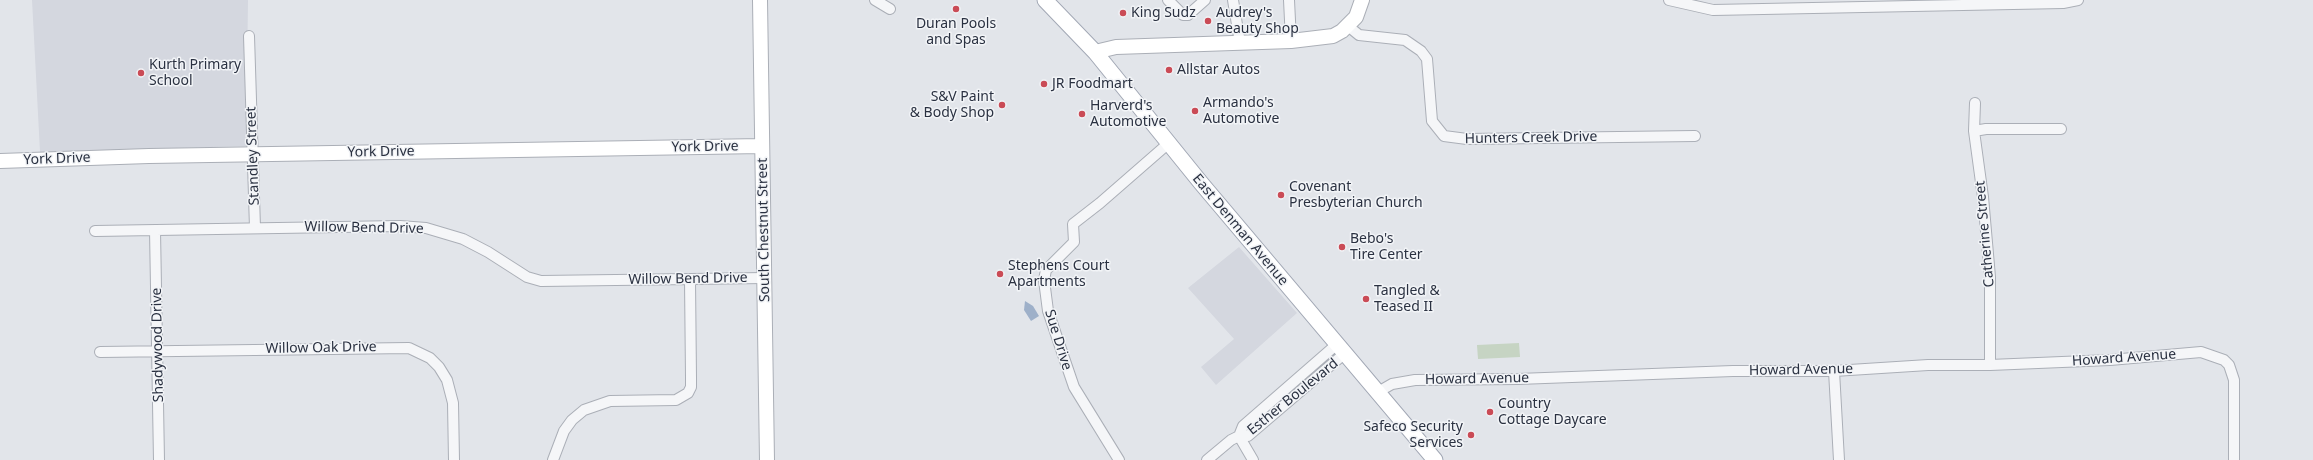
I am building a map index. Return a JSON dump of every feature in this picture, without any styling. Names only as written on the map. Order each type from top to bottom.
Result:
[{"type":"main road","name":"East Denman Avenue","points":[[1045,0],[1095,52],[1170,142],[1201,183],[1340,350],[1378,392],[1435,460]]},
{"type":"street","name":"South Chestnut Street","points":[[760,0],[767,460]]},
{"type":"street","points":[[875,0],[890,9]]},
{"type":"street","points":[[1168,0],[1183,15],[1188,16],[1206,0]]},
{"type":"street","points":[[1233,0],[1240,43]]},
{"type":"street","points":[[1289,0],[1291,41]]},
{"type":"street","points":[[1095,52],[1116,47],[1192,43],[1291,41],[1333,36],[1348,26],[1356,17],[1362,0]]},
{"type":"street","points":[[1669,0],[1713,10],[1817,4],[2063,3],[2078,0]]},
{"type":"street","name":"Hunters Creek Drive","points":[[1348,26],[1359,35],[1405,40],[1421,51],[1427,59],[1432,121],[1444,136],[1467,140],[1695,136]]},
{"type":"street","name":"Standley Street","points":[[249,36],[255,228]]},
{"type":"street","name":"Catherine Street","points":[[1975,103],[1974,131],[1983,197],[1990,277],[1990,365]]},
{"type":"street","points":[[1974,131],[1986,129],[2061,129]]},
{"type":"street","name":"Sue Drive","points":[[1119,460],[1074,387],[1048,311],[1044,280],[1046,270],[1074,242],[1073,224],[1170,142]]},
{"type":"street","name":"York Drive","points":[[0,161],[253,154],[762,146]]},
{"type":"street","name":"Willow Bend Drive","points":[[95,231],[394,226],[426,228],[463,239],[488,252],[527,278],[541,281],[765,278]]},
{"type":"street","name":"Shadywood Drive","points":[[155,230],[159,460]]},
{"type":"street","points":[[553,460],[564,431],[572,420],[584,410],[610,401],[676,400],[688,393],[692,378],[690,280]]},
{"type":"street","name":"Willow Oak Drive","points":[[100,352],[409,348],[430,358],[439,367],[447,380],[453,403],[454,460]]},
{"type":"street","name":"Esther Boulevard","points":[[1207,460],[1231,440],[1239,436],[1248,436],[1340,350]]},
{"type":"street","name":"Howard Avenue","points":[[1378,392],[1396,382],[1415,380],[1553,378],[1733,371],[1834,371],[1928,365],[1990,365],[2110,360],[2201,352],[2224,360],[2229,365],[2234,380],[2234,460]]},
{"type":"street","points":[[1834,371],[1839,460]]},
{"type":"street","points":[[1239,436],[1253,460]]},
{"type":"shaded area","name":"Kurth Primary School","points":[[32,0],[248,0],[246,146],[40,152]]},
{"type":"shaded area","points":[[1239,247],[1297,313],[1216,385],[1201,367],[1234,339],[1188,288]]},
{"type":"green space","points":[[1519,343],[1520,357],[1478,359],[1477,345]]},
{"type":"water","points":[[1025,301],[1033,306],[1039,316],[1031,321],[1024,310]]},
{"type":"place","name":"Duran Pools and Spas","points":[[956,9]]},
{"type":"place","name":"King Sudz","points":[[1123,13]]},
{"type":"place","name":"Audrey's Beauty Shop","points":[[1208,21]]},
{"type":"place","name":"Allstar Autos","points":[[1169,70]]},
{"type":"place","name":"Kurth Primary School","points":[[141,73]]},
{"type":"place","name":"JR Foodmart","points":[[1044,84]]},
{"type":"place","name":"S&V Paint & Body Shop","points":[[1002,105]]},
{"type":"place","name":"Armando's Automotive","points":[[1195,111]]},
{"type":"place","name":"Harverd's Automotive","points":[[1082,114]]},
{"type":"place","name":"Covenant Presbyterian Church","points":[[1281,195]]},
{"type":"place","name":"Bebo's Tire Center","points":[[1342,247]]},
{"type":"place","name":"Stephens Court Apartments","points":[[1000,274]]},
{"type":"place","name":"Tangled & Teased II","points":[[1366,299]]},
{"type":"place","name":"Country Cottage Daycare","points":[[1490,412]]},
{"type":"place","name":"Safeco Security Services","points":[[1471,435]]}]
